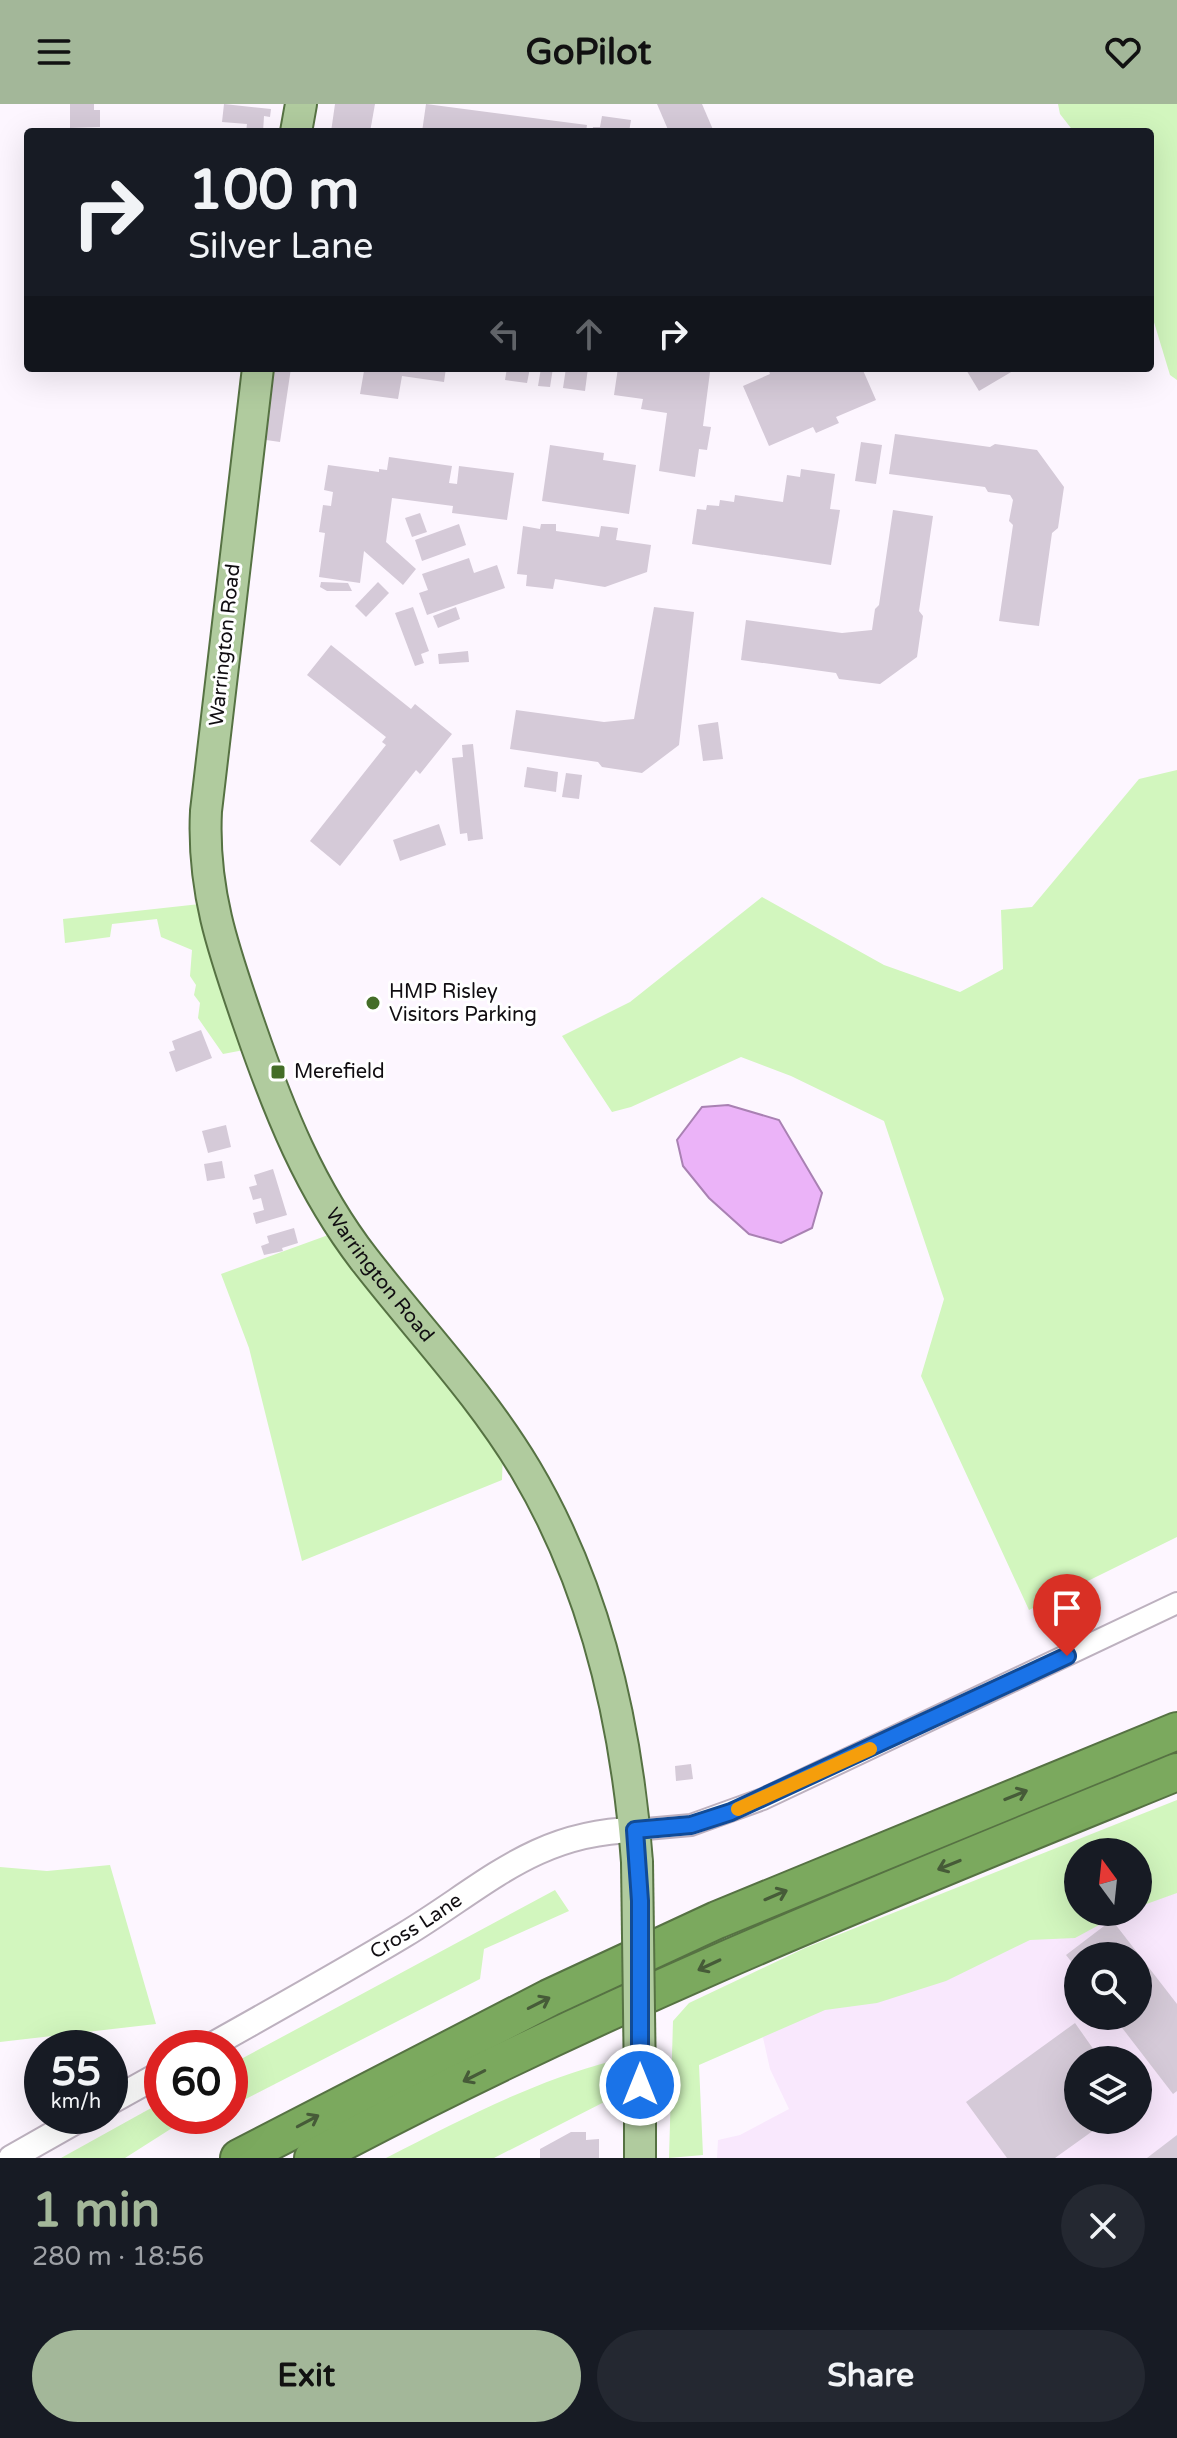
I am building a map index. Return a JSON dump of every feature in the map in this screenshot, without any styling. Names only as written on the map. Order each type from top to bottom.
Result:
[{"type":"highway","points":[[239,2158],[549,1998],[717,1920],[1177,1731]]},
{"type":"highway","points":[[313,2158],[547,2039],[742,1950],[1177,1772]]},
{"type":"main road","points":[[297,128],[301,104]]},
{"type":"main road","name":"Warrington Road","points":[[258,372],[206,811],[206,877],[215,920],[272,1089],[312,1181],[365,1260],[453,1365],[500,1430],[548,1513],[577,1576],[608,1673],[624,1745],[635,1830],[640,2158]]},
{"type":"street","points":[[635,1830],[691,1825],[742,1808],[1177,1603]]},
{"type":"street","name":"Cross Lane","points":[[238,2030],[401,1936],[535,1850],[589,1834],[635,1830]]},
{"type":"street","points":[[11,2158],[53,2134]]},
{"type":"shaded area","points":[[728,1105],[779,1120],[822,1193],[812,1228],[781,1243],[749,1234],[709,1198],[683,1166],[677,1140],[702,1107]]},
{"type":"shaded area","points":[[1177,1861],[1177,2158],[717,2158],[718,2140],[740,2135],[789,2109],[770,2069],[762,2033],[1064,1917],[1064,1926],[1152,1926],[1152,1870]]},
{"type":"green space","points":[[1058,104],[1177,104],[1177,380],[1170,375],[1154,322],[1154,128],[1071,128],[1060,114]]},
{"type":"green space","points":[[1177,770],[1177,1537],[1029,1610],[921,1376],[944,1299],[884,1121],[791,1076],[741,1057],[631,1107],[612,1112],[562,1036],[630,1002],[762,897],[884,965],[960,992],[1003,969],[1001,910],[1032,907],[1139,779]]},
{"type":"green space","points":[[200,904],[244,1050],[223,1054],[198,1018],[200,1003],[194,995],[196,985],[190,976],[192,950],[161,937],[157,919],[112,924],[110,937],[65,943],[63,919]]},
{"type":"green space","points":[[331,1234],[503,1452],[502,1480],[302,1561],[249,1348],[221,1274]]},
{"type":"green space","points":[[1177,1800],[1177,1893],[1152,1902],[1152,1838],[1081,1838]]},
{"type":"green space","points":[[1064,1845],[1064,1926],[1097,1926],[1075,1938],[1030,1940],[946,1981],[877,2003],[825,2010],[699,2065],[703,2155],[669,2158],[673,2021],[689,2003],[805,1948]]},
{"type":"green space","points":[[110,1865],[156,2024],[104,2030],[24,2030],[24,2039],[0,2042],[0,1867],[47,1871]]},
{"type":"green space","points":[[555,1890],[569,1911],[484,1949],[480,1979],[248,2098],[248,2055]]},
{"type":"green space","points":[[612,2061],[616,2096],[494,2158],[386,2158],[525,2091]]},
{"type":"green space","points":[[144,2112],[144,2134],[163,2134],[125,2158],[61,2158],[104,2134],[128,2134],[128,2121]]},
{"type":"building","points":[[70,104],[94,104],[94,110],[100,110],[100,127],[70,128]]},
{"type":"building","points":[[224,104],[271,109],[270,117],[264,116],[263,128],[246,128],[247,124],[222,122]]},
{"type":"building","points":[[335,104],[375,104],[371,128],[332,128]]},
{"type":"building","points":[[426,104],[587,125],[587,128],[423,128]]},
{"type":"building","points":[[657,104],[702,104],[712,128],[667,128]]},
{"type":"building","points":[[602,116],[631,120],[630,128],[593,128],[600,127]]},
{"type":"building","points":[[274,372],[290,372],[280,442],[266,440],[267,400]]},
{"type":"building","points":[[364,372],[445,372],[444,382],[402,376],[398,399],[360,394]]},
{"type":"building","points":[[506,372],[529,372],[527,383],[505,380]]},
{"type":"building","points":[[540,372],[552,372],[550,387],[538,386]]},
{"type":"building","points":[[565,372],[587,372],[585,391],[563,388]]},
{"type":"building","points":[[617,372],[710,372],[703,426],[711,427],[707,450],[699,449],[695,477],[659,471],[667,413],[641,409],[643,399],[614,395]]},
{"type":"building","points":[[864,372],[876,400],[836,417],[839,423],[816,433],[813,427],[769,446],[743,386],[770,374]]},
{"type":"building","points":[[967,372],[1011,372],[979,391]]},
{"type":"building","points":[[895,434],[1037,450],[1064,487],[1058,528],[1052,533],[1039,626],[999,621],[1013,525],[1009,521],[1013,500],[1010,495],[988,492],[985,487],[889,474]]},
{"type":"building","points":[[861,442],[882,445],[876,484],[855,481]]},
{"type":"building","points":[[550,445],[604,453],[603,460],[636,465],[629,514],[542,501]]},
{"type":"building","points":[[389,457],[452,466],[449,483],[457,484],[459,466],[514,473],[507,520],[452,513],[453,506],[392,498],[386,542],[416,569],[403,585],[364,551],[360,583],[319,577],[325,533],[319,532],[323,505],[331,506],[333,492],[324,490],[328,465],[379,472],[379,469],[387,470]]},
{"type":"building","points":[[801,469],[835,474],[830,509],[840,510],[831,565],[692,544],[697,509],[706,510],[707,505],[719,506],[720,500],[734,502],[735,495],[783,502],[787,475],[800,477]]},
{"type":"building","points":[[893,510],[933,516],[919,611],[923,616],[917,657],[880,684],[839,679],[836,673],[741,660],[746,620],[842,633],[872,630],[875,609],[879,605]]},
{"type":"building","points":[[420,513],[427,532],[412,537],[405,518]]},
{"type":"building","points":[[459,524],[466,545],[422,561],[415,540]]},
{"type":"building","points":[[541,524],[556,524],[556,531],[599,537],[601,526],[618,528],[616,540],[651,545],[647,572],[605,587],[555,579],[553,589],[526,586],[527,575],[517,574],[523,526],[540,529]]},
{"type":"building","points":[[469,558],[474,573],[497,565],[505,588],[427,615],[419,593],[428,590],[422,574]]},
{"type":"building","points":[[321,582],[348,583],[352,591],[327,591],[320,587]]},
{"type":"building","points":[[378,582],[389,593],[366,617],[355,606]]},
{"type":"building","points":[[413,607],[429,651],[421,654],[424,663],[415,666],[395,613]]},
{"type":"building","points":[[456,607],[460,619],[438,628],[433,616]]},
{"type":"building","points":[[654,607],[694,612],[679,745],[642,773],[602,767],[598,762],[510,749],[516,710],[604,722],[634,719]]},
{"type":"building","points":[[331,645],[411,709],[415,704],[452,734],[420,774],[416,770],[340,866],[310,841],[386,745],[382,742],[386,737],[307,675]]},
{"type":"building","points":[[468,651],[469,662],[439,664],[438,654]]},
{"type":"building","points":[[718,722],[723,759],[703,761],[698,725]]},
{"type":"building","points":[[473,744],[483,839],[468,841],[467,833],[460,834],[452,758],[463,757],[462,745]]},
{"type":"building","points":[[527,767],[558,772],[556,792],[524,787]]},
{"type":"building","points":[[566,773],[582,775],[579,799],[562,797]]},
{"type":"building","points":[[439,824],[446,845],[400,861],[393,840]]},
{"type":"building","points":[[201,1030],[212,1058],[176,1072],[169,1052],[175,1050],[172,1041]]},
{"type":"building","points":[[226,1125],[231,1147],[208,1153],[202,1131]]},
{"type":"building","points":[[222,1161],[225,1178],[207,1181],[204,1164]]},
{"type":"building","points":[[273,1169],[287,1215],[256,1224],[253,1213],[264,1210],[261,1198],[253,1200],[249,1187],[257,1185],[254,1175]]},
{"type":"building","points":[[294,1228],[298,1243],[282,1248],[283,1251],[264,1255],[261,1246],[269,1243],[267,1236]]},
{"type":"building","points":[[691,1764],[693,1779],[676,1781],[675,1766]]},
{"type":"building","points":[[1104,1926],[1117,1926],[1129,1942],[1083,1942]]},
{"type":"building","points":[[1152,1972],[1177,2004],[1177,2091],[1173,2094],[1152,2067],[1152,2046],[1136,2046],[1124,2030],[1152,2030]]},
{"type":"building","points":[[1065,2030],[1080,2030],[1091,2046],[1064,2046],[1064,2134],[1088,2134],[1055,2158],[1007,2158],[966,2102]]},
{"type":"building","points":[[571,2132],[586,2132],[586,2140],[599,2139],[599,2158],[540,2158],[540,2149]]},
{"type":"building","points":[[1177,2135],[1177,2158],[1147,2158]]},
{"type":"slow traffic","points":[[738,1809],[870,1749]]},
{"type":"place","name":"HMP Risley Visitors Parking","points":[[373,1003]]},
{"type":"place","name":"Merefield","points":[[278,1072]]},
{"type":"route","points":[[640,2085],[640,1901],[635,1830],[691,1825],[731,1812],[1067,1656]]}]
